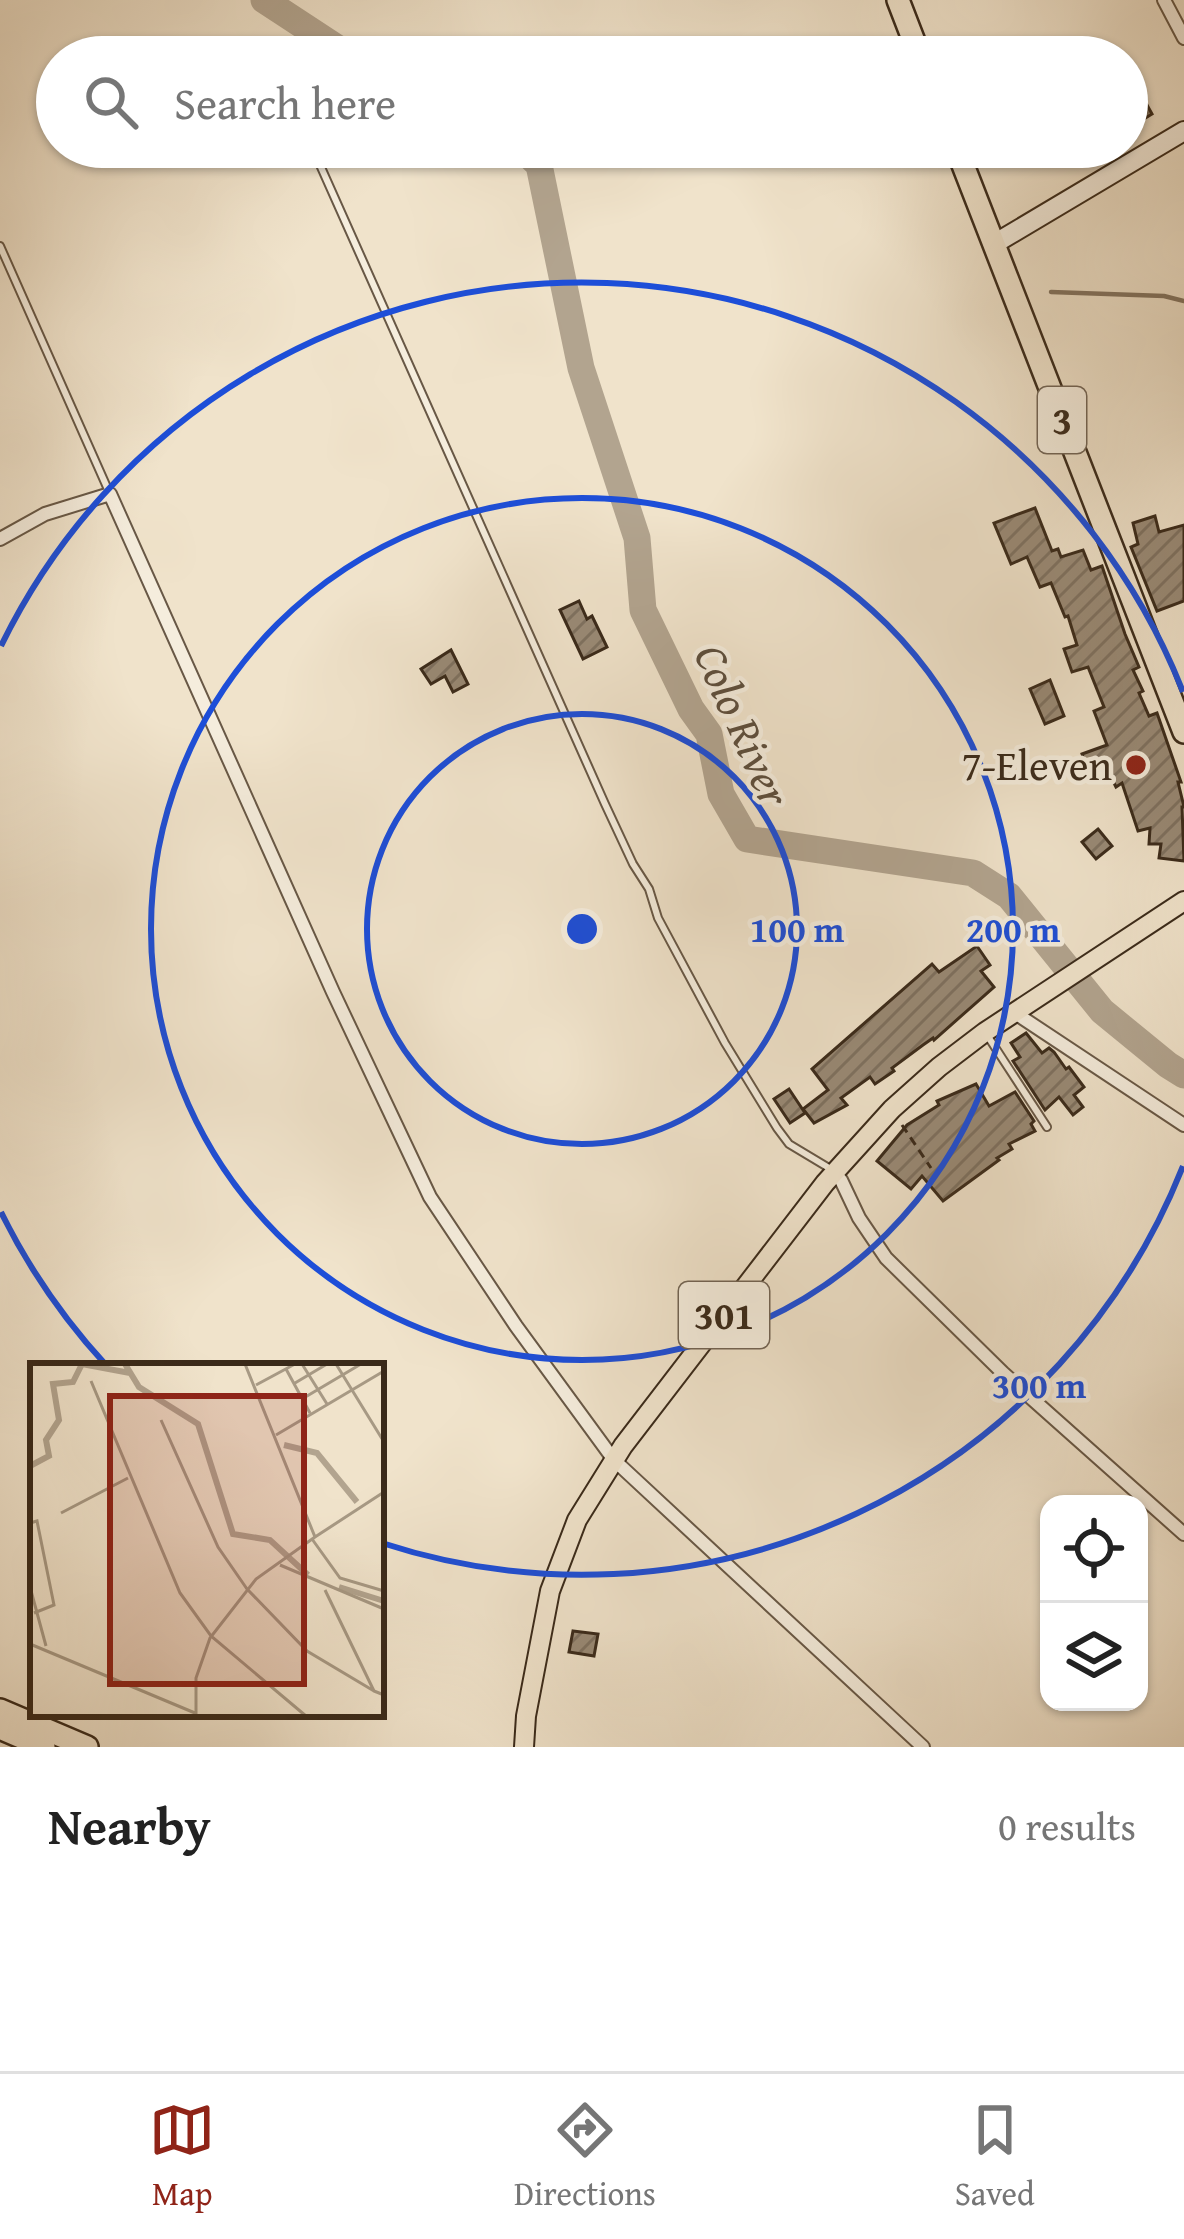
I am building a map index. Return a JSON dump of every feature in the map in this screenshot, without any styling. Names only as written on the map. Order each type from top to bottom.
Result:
[{"type":"highway","points":[[898,0],[912,36]]},
{"type":"highway","name":"3","points":[[964,168],[1184,732]]},
{"type":"highway","points":[[0,1710],[88,1747]]},
{"type":"highway","points":[[0,1728],[44,1747]]},
{"type":"main road","name":"301","points":[[524,1747],[550,1592],[578,1520],[619,1453],[892,1109],[985,1032],[1184,901]]},
{"type":"street","points":[[1164,0],[1178,15],[1184,38]]},
{"type":"street","points":[[1148,152],[1184,131]]},
{"type":"street","points":[[994,244],[1122,168]]},
{"type":"street","points":[[0,539],[45,514],[110,494],[430,1197],[516,1326],[619,1453],[923,1747]]},
{"type":"street","points":[[1020,1010],[1184,1125]]},
{"type":"street","points":[[834,1179],[886,1258],[1003,1373],[1184,1534]]},
{"type":"lane","points":[[321,168],[605,804],[649,889],[658,918],[777,1128],[789,1144],[834,1179]]},
{"type":"lane","points":[[0,246],[110,494]]},
{"type":"lane","points":[[985,1032],[1047,1127]]},
{"type":"path","points":[[892,1109],[931,1168]]},
{"type":"building","points":[[1035,508],[1052,551],[1058,549],[1061,557],[1083,550],[1091,570],[1102,566],[1139,667],[1133,670],[1143,691],[1139,693],[1149,716],[1157,713],[1181,782],[1184,861],[1159,858],[1161,844],[1149,844],[1150,828],[1138,831],[1122,783],[1116,787],[1104,763],[1087,768],[1082,754],[1107,745],[1094,711],[1104,707],[1088,667],[1072,672],[1064,649],[1077,645],[1051,583],[1040,587],[1027,557],[1011,564],[994,523]]},
{"type":"building","points":[[1155,516],[1159,532],[1184,525],[1184,601],[1157,611],[1131,547],[1138,544],[1133,523]]},
{"type":"building","points":[[579,601],[607,647],[583,659],[560,610]]},
{"type":"building","points":[[451,650],[468,684],[453,692],[445,676],[431,684],[421,669]]},
{"type":"building","points":[[1050,680],[1064,716],[1045,724],[1030,689]]},
{"type":"building","points":[[1098,829],[1112,846],[1096,859],[1082,842]]},
{"type":"building","points":[[977,946],[990,965],[981,971],[994,987],[894,1071],[875,1084],[870,1077],[841,1098],[847,1105],[814,1123],[803,1109],[828,1090],[812,1069],[932,964],[939,972]]},
{"type":"building","points":[[1026,1033],[1042,1053],[1049,1048],[1054,1052],[1084,1087],[1074,1095],[1083,1107],[1073,1115],[1059,1097],[1045,1110],[1013,1061],[1020,1057],[1011,1043]]},
{"type":"building","points":[[976,1084],[989,1106],[1015,1092],[1034,1121],[1035,1131],[1009,1144],[1012,1149],[943,1201],[922,1176],[911,1189],[877,1161],[907,1125],[939,1105],[937,1101]]},
{"type":"building","points":[[789,1089],[805,1113],[790,1123],[774,1099]]},
{"type":"building","points":[[573,1631],[598,1634],[594,1656],[569,1652]]},
{"type":"waterway","name":"Colo River","points":[[264,0],[319,36]]},
{"type":"waterway","name":"Colo River","points":[[540,168],[581,368],[637,538],[643,610],[691,709],[709,734],[721,794],[747,839],[973,873],[1009,896],[1102,1011],[1184,1075]]},
{"type":"waterway","points":[[1051,292],[1164,296],[1184,301]]},
{"type":"place","name":"7-Eleven","points":[[1136,765]]}]
